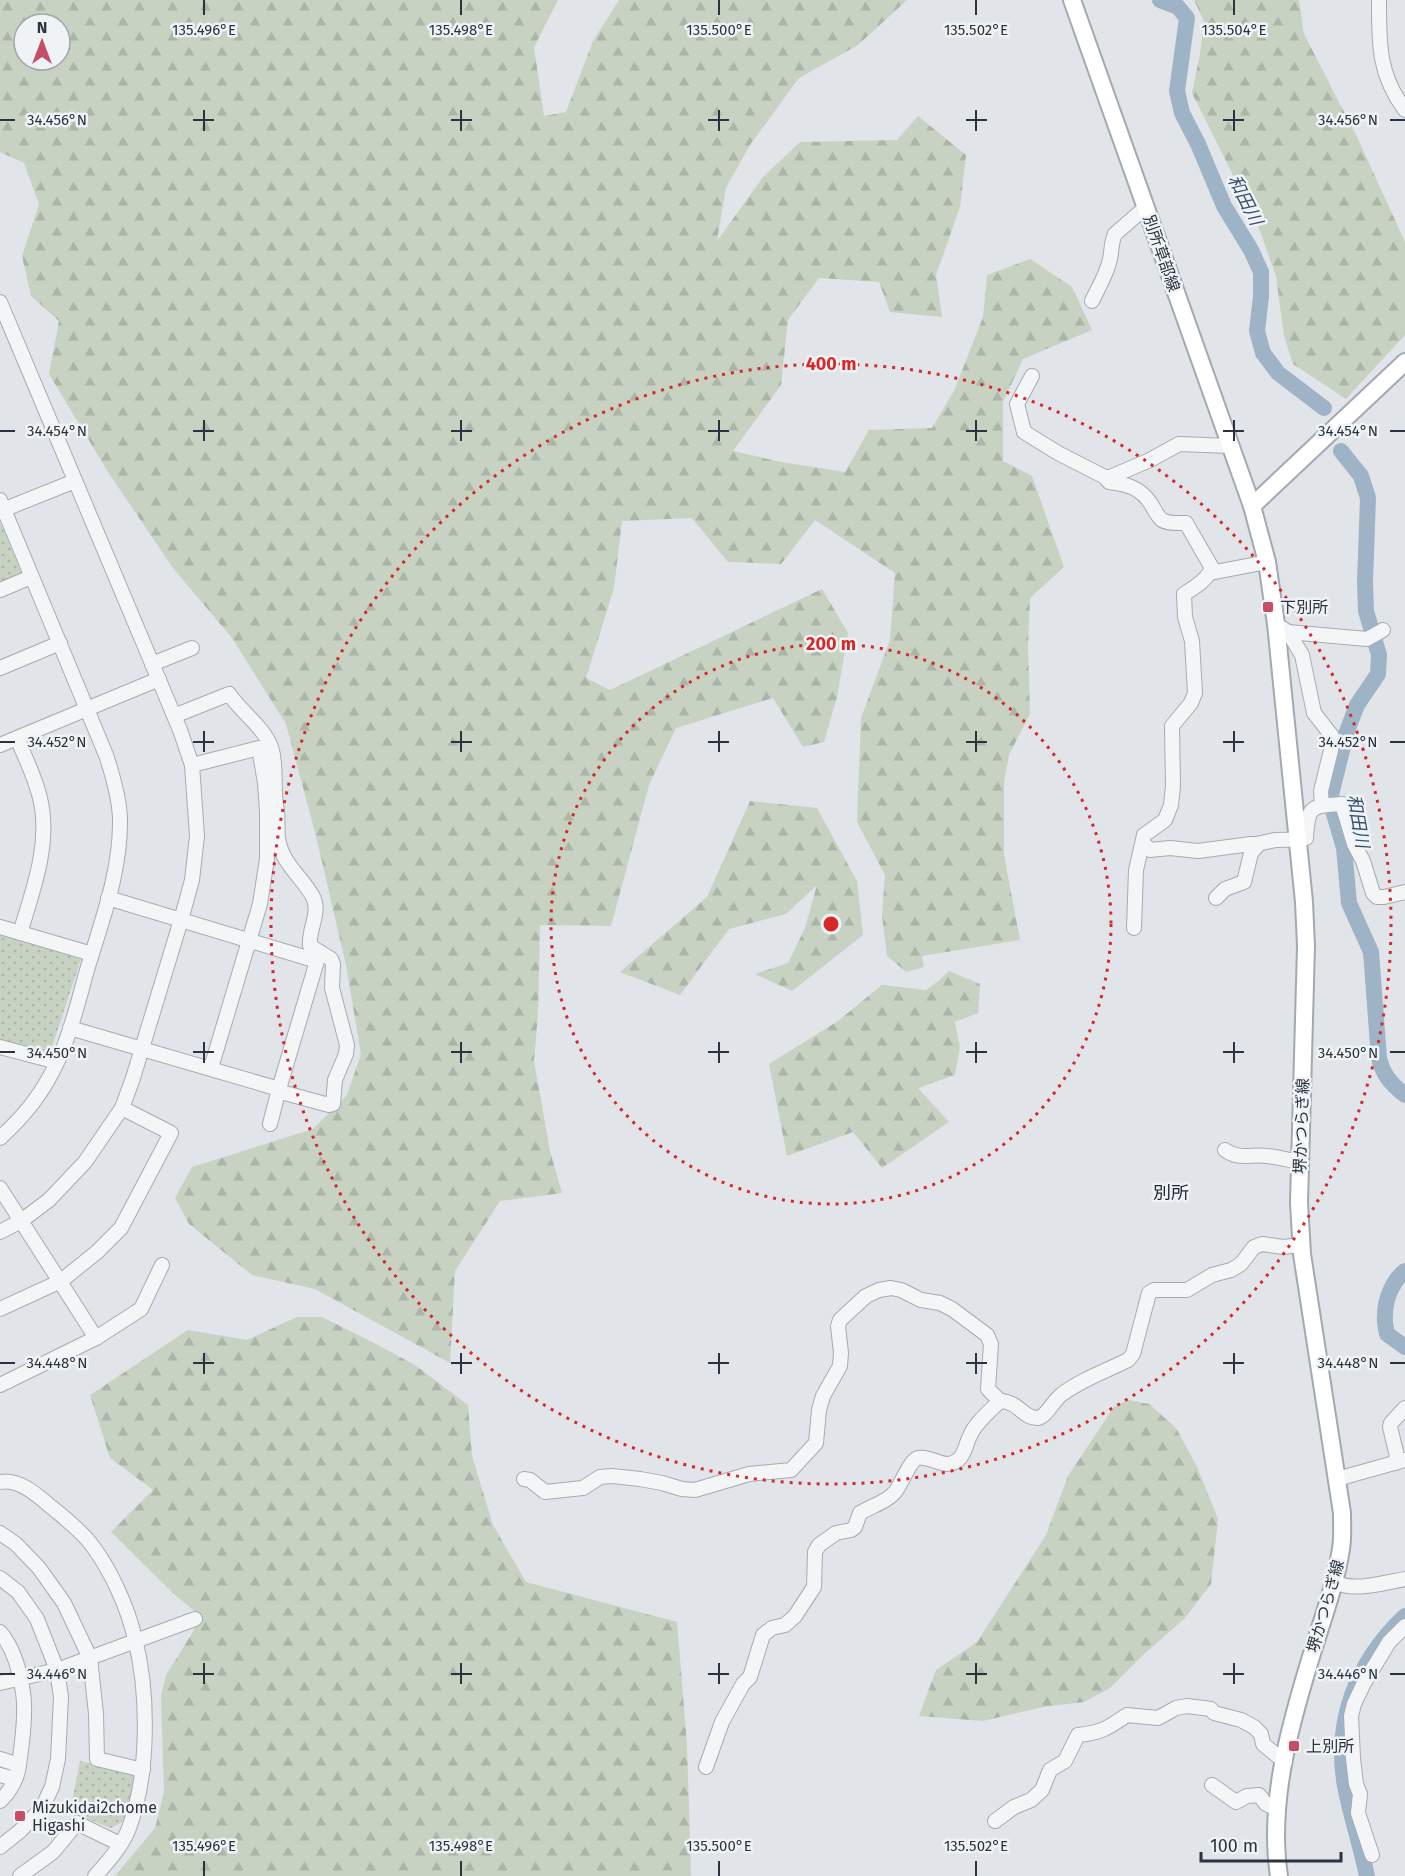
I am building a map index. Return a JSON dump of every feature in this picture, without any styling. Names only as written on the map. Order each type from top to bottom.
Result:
[{"type":"main road","name":"別所草部線","points":[[1072,0],[1252,506]]},
{"type":"main road","points":[[1252,506],[1405,362]]},
{"type":"main road","name":"堺かつらぎ線","points":[[1252,506],[1282,628],[1306,946],[1299,1203],[1301,1245],[1342,1513],[1342,1547],[1334,1582],[1302,1687],[1285,1762],[1277,1809],[1276,1856],[1279,1876]]},
{"type":"street","points":[[1379,0],[1379,40],[1382,63],[1394,96],[1405,110]]},
{"type":"street","points":[[1092,301],[1108,268],[1115,234],[1146,207]]},
{"type":"street","points":[[0,302],[174,716],[192,765],[197,836],[192,880],[181,920],[143,1048],[122,1108],[85,1162],[49,1200],[21,1221],[0,1232]]},
{"type":"street","points":[[1032,376],[1017,404],[1024,432],[1058,453],[1106,477],[1109,482],[1136,488],[1164,521],[1186,523],[1212,568],[1201,582],[1184,594],[1185,617],[1192,641],[1194,693],[1191,703],[1172,726],[1173,786],[1168,813],[1165,820],[1144,835],[1136,870],[1134,928]]},
{"type":"street","points":[[1106,477],[1150,460],[1179,444],[1230,446]]},
{"type":"street","points":[[0,1138],[32,1105],[57,1062],[70,1028],[116,874],[119,808],[115,783],[88,708],[1,507],[75,481]]},
{"type":"street","points":[[1210,573],[1267,562]]},
{"type":"street","points":[[0,590],[31,577]]},
{"type":"street","points":[[1282,628],[1367,639],[1383,630]]},
{"type":"street","points":[[1282,628],[1302,655],[1314,713],[1332,736],[1333,742],[1321,791],[1322,805]]},
{"type":"street","points":[[0,668],[60,643]]},
{"type":"street","points":[[152,664],[192,648]]},
{"type":"street","points":[[0,745],[159,679]]},
{"type":"street","points":[[70,1028],[211,1068],[279,1089],[281,1092],[328,1105],[333,1104],[335,1080],[346,1054],[347,1045],[333,994],[333,964],[331,959],[310,946],[309,938],[316,908],[313,896],[291,869],[278,839],[272,749],[256,723],[238,707],[229,694],[174,716]]},
{"type":"street","points":[[17,738],[37,785],[43,814],[43,847],[20,933]]},
{"type":"street","points":[[192,765],[259,748],[267,812],[267,859],[260,904],[211,1068]]},
{"type":"street","points":[[1143,843],[1150,850],[1170,848],[1198,851],[1258,845],[1275,840],[1298,840],[1306,838],[1307,816],[1311,811],[1322,805],[1342,804],[1354,844],[1363,861],[1373,893],[1377,897],[1384,897],[1405,891]]},
{"type":"street","points":[[1216,898],[1225,889],[1244,882],[1251,853],[1258,845]]},
{"type":"street","points":[[108,898],[317,961],[270,1124]]},
{"type":"street","points":[[0,927],[92,954]]},
{"type":"street","points":[[0,1047],[57,1062]]},
{"type":"street","points":[[0,1309],[61,1281],[97,1252],[121,1228],[171,1133],[122,1108]]},
{"type":"street","points":[[1225,1150],[1231,1155],[1265,1156],[1300,1162]]},
{"type":"street","points":[[0,1188],[96,1338]]},
{"type":"street","points":[[524,1479],[530,1480],[544,1492],[583,1488],[600,1478],[612,1476],[696,1490],[749,1474],[791,1470],[816,1443],[819,1410],[823,1396],[840,1366],[838,1326],[840,1320],[866,1296],[891,1288],[901,1290],[921,1300],[940,1303],[987,1335],[991,1344],[988,1389],[1000,1401],[1007,1401],[1028,1416],[1037,1418],[1043,1416],[1059,1396],[1071,1388],[1128,1360],[1133,1354],[1149,1293],[1154,1290],[1186,1290],[1212,1275],[1231,1270],[1242,1264],[1254,1247],[1262,1244],[1283,1247],[1301,1245]]},
{"type":"street","points":[[0,1385],[96,1338],[141,1309],[162,1264]]},
{"type":"street","points":[[706,1767],[722,1722],[743,1684],[750,1677],[763,1635],[795,1616],[814,1587],[815,1552],[819,1545],[836,1533],[851,1530],[855,1527],[860,1513],[890,1497],[915,1460],[920,1457],[944,1464],[954,1463],[961,1458],[967,1447],[969,1436],[1000,1401]]},
{"type":"street","points":[[1337,1479],[1400,1461],[1390,1427],[1405,1408]]},
{"type":"street","points":[[0,1482],[7,1480],[29,1490],[91,1543],[126,1609],[136,1640],[142,1684],[143,1770],[128,1830],[107,1863],[95,1876]]},
{"type":"street","points":[[0,1533],[15,1544],[52,1586],[64,1603],[90,1658],[96,1714],[97,1759],[143,1770]]},
{"type":"street","points":[[0,1578],[18,1592],[37,1619],[57,1670],[61,1697],[58,1759],[52,1787],[42,1808],[20,1831],[0,1846]]},
{"type":"street","points":[[1334,1582],[1344,1586],[1364,1586],[1405,1579]]},
{"type":"street","points":[[0,1683],[57,1670],[195,1618]]},
{"type":"street","points":[[1372,1855],[1358,1813],[1360,1794],[1356,1784],[1353,1758],[1351,1716],[1364,1683],[1389,1642],[1405,1626]]},
{"type":"street","points":[[0,1632],[16,1662],[22,1686],[23,1706],[19,1765],[15,1779],[0,1801]]},
{"type":"street","points":[[995,1821],[1014,1807],[1031,1800],[1042,1790],[1050,1770],[1065,1761],[1078,1735],[1096,1733],[1110,1727],[1127,1715],[1158,1718],[1176,1708],[1187,1706],[1211,1709],[1214,1713],[1241,1720],[1254,1727],[1261,1734],[1263,1744],[1285,1762]]},
{"type":"street","points":[[0,1759],[19,1765]]},
{"type":"street","points":[[0,1774],[15,1779]]},
{"type":"street","points":[[1212,1785],[1236,1802],[1247,1796],[1259,1795],[1266,1804],[1277,1809]]},
{"type":"street","points":[[20,1876],[54,1852],[77,1823],[120,1844]]},
{"type":"green space","points":[[0,0],[558,0],[534,47],[544,116],[566,112],[593,41],[619,0],[907,0],[858,45],[799,78],[750,145],[726,188],[717,241],[763,177],[800,142],[897,140],[918,116],[966,155],[960,207],[936,275],[942,317],[890,312],[879,282],[819,278],[788,320],[781,385],[733,451],[781,462],[845,472],[869,430],[932,428],[954,391],[983,317],[987,275],[1030,259],[1072,287],[1092,330],[1023,359],[1003,402],[1003,461],[1032,476],[1064,567],[1030,598],[1028,646],[1030,714],[1009,755],[1004,782],[1004,855],[1020,940],[922,956],[924,967],[906,972],[887,956],[882,916],[885,875],[857,822],[861,718],[890,640],[895,573],[815,520],[781,564],[728,562],[692,518],[622,521],[614,588],[586,678],[610,690],[822,589],[848,633],[837,697],[824,742],[803,747],[773,698],[676,728],[649,785],[611,926],[540,925],[538,1013],[534,1061],[550,1151],[562,1193],[500,1201],[455,1271],[450,1363],[315,1289],[252,1275],[189,1224],[175,1198],[192,1167],[313,1129],[347,1095],[361,1054],[346,965],[316,836],[286,724],[232,638],[173,568],[108,472],[49,374],[59,321],[31,296],[22,256],[39,204],[24,163],[0,152]]},
{"type":"green space","points":[[1194,0],[1299,0],[1304,34],[1358,139],[1405,242],[1405,335],[1346,399],[1293,364],[1284,336],[1276,276],[1257,223],[1192,93],[1204,21]]},
{"type":"green space","points":[[0,522],[21,571],[20,576],[0,584]]},
{"type":"green space","points":[[750,801],[817,808],[857,881],[863,935],[792,991],[755,974],[788,963],[805,928],[817,885],[786,914],[729,929],[680,995],[620,972],[707,897]]},
{"type":"green space","points":[[0,934],[81,959],[49,1056],[0,1041]]},
{"type":"green space","points":[[949,971],[980,984],[978,1013],[955,1022],[960,1047],[955,1075],[918,1088],[949,1122],[882,1168],[853,1132],[787,1156],[769,1064],[838,1021],[882,985],[926,990]]},
{"type":"green space","points":[[297,1317],[322,1317],[374,1343],[415,1365],[468,1405],[472,1456],[493,1525],[526,1582],[677,1622],[687,1744],[691,1876],[115,1876],[155,1828],[164,1792],[161,1696],[166,1675],[193,1632],[198,1614],[175,1595],[111,1532],[153,1490],[110,1458],[90,1395],[188,1330],[247,1340]]},
{"type":"green space","points":[[1128,1400],[1149,1404],[1176,1428],[1197,1467],[1218,1519],[1211,1584],[1184,1619],[1110,1688],[1084,1702],[1043,1707],[983,1721],[919,1716],[936,1670],[977,1642],[1046,1535],[1068,1476],[1114,1407]]},
{"type":"green space","points":[[80,1761],[139,1775],[126,1820],[111,1828],[70,1812]]},
{"type":"waterway","name":"和田川","points":[[1160,0],[1178,7],[1187,18],[1177,91],[1182,113],[1198,144],[1224,206],[1251,250],[1261,272],[1257,331],[1263,353],[1278,373],[1324,408]]},
{"type":"waterway","name":"和田川","points":[[1341,451],[1361,476],[1368,498],[1366,611],[1379,655],[1378,674],[1357,705],[1346,734],[1331,795],[1344,848],[1349,903],[1371,952],[1379,1058],[1388,1079],[1405,1095]]},
{"type":"waterway","name":"和田川","points":[[1405,1271],[1390,1290],[1386,1303],[1385,1320],[1387,1334],[1405,1347]]},
{"type":"waterway","name":"和田川","points":[[1367,1876],[1348,1802],[1342,1742],[1352,1696],[1361,1674],[1373,1653],[1405,1616]]},
{"type":"place","name":"下別所","points":[[1268,607]]},
{"type":"place","name":"上別所","points":[[1294,1746]]},
{"type":"place","name":"Mizukidai2chome Higashi","points":[[20,1816]]},
{"type":"district","name":"別所","points":[[1171,1193]]}]
